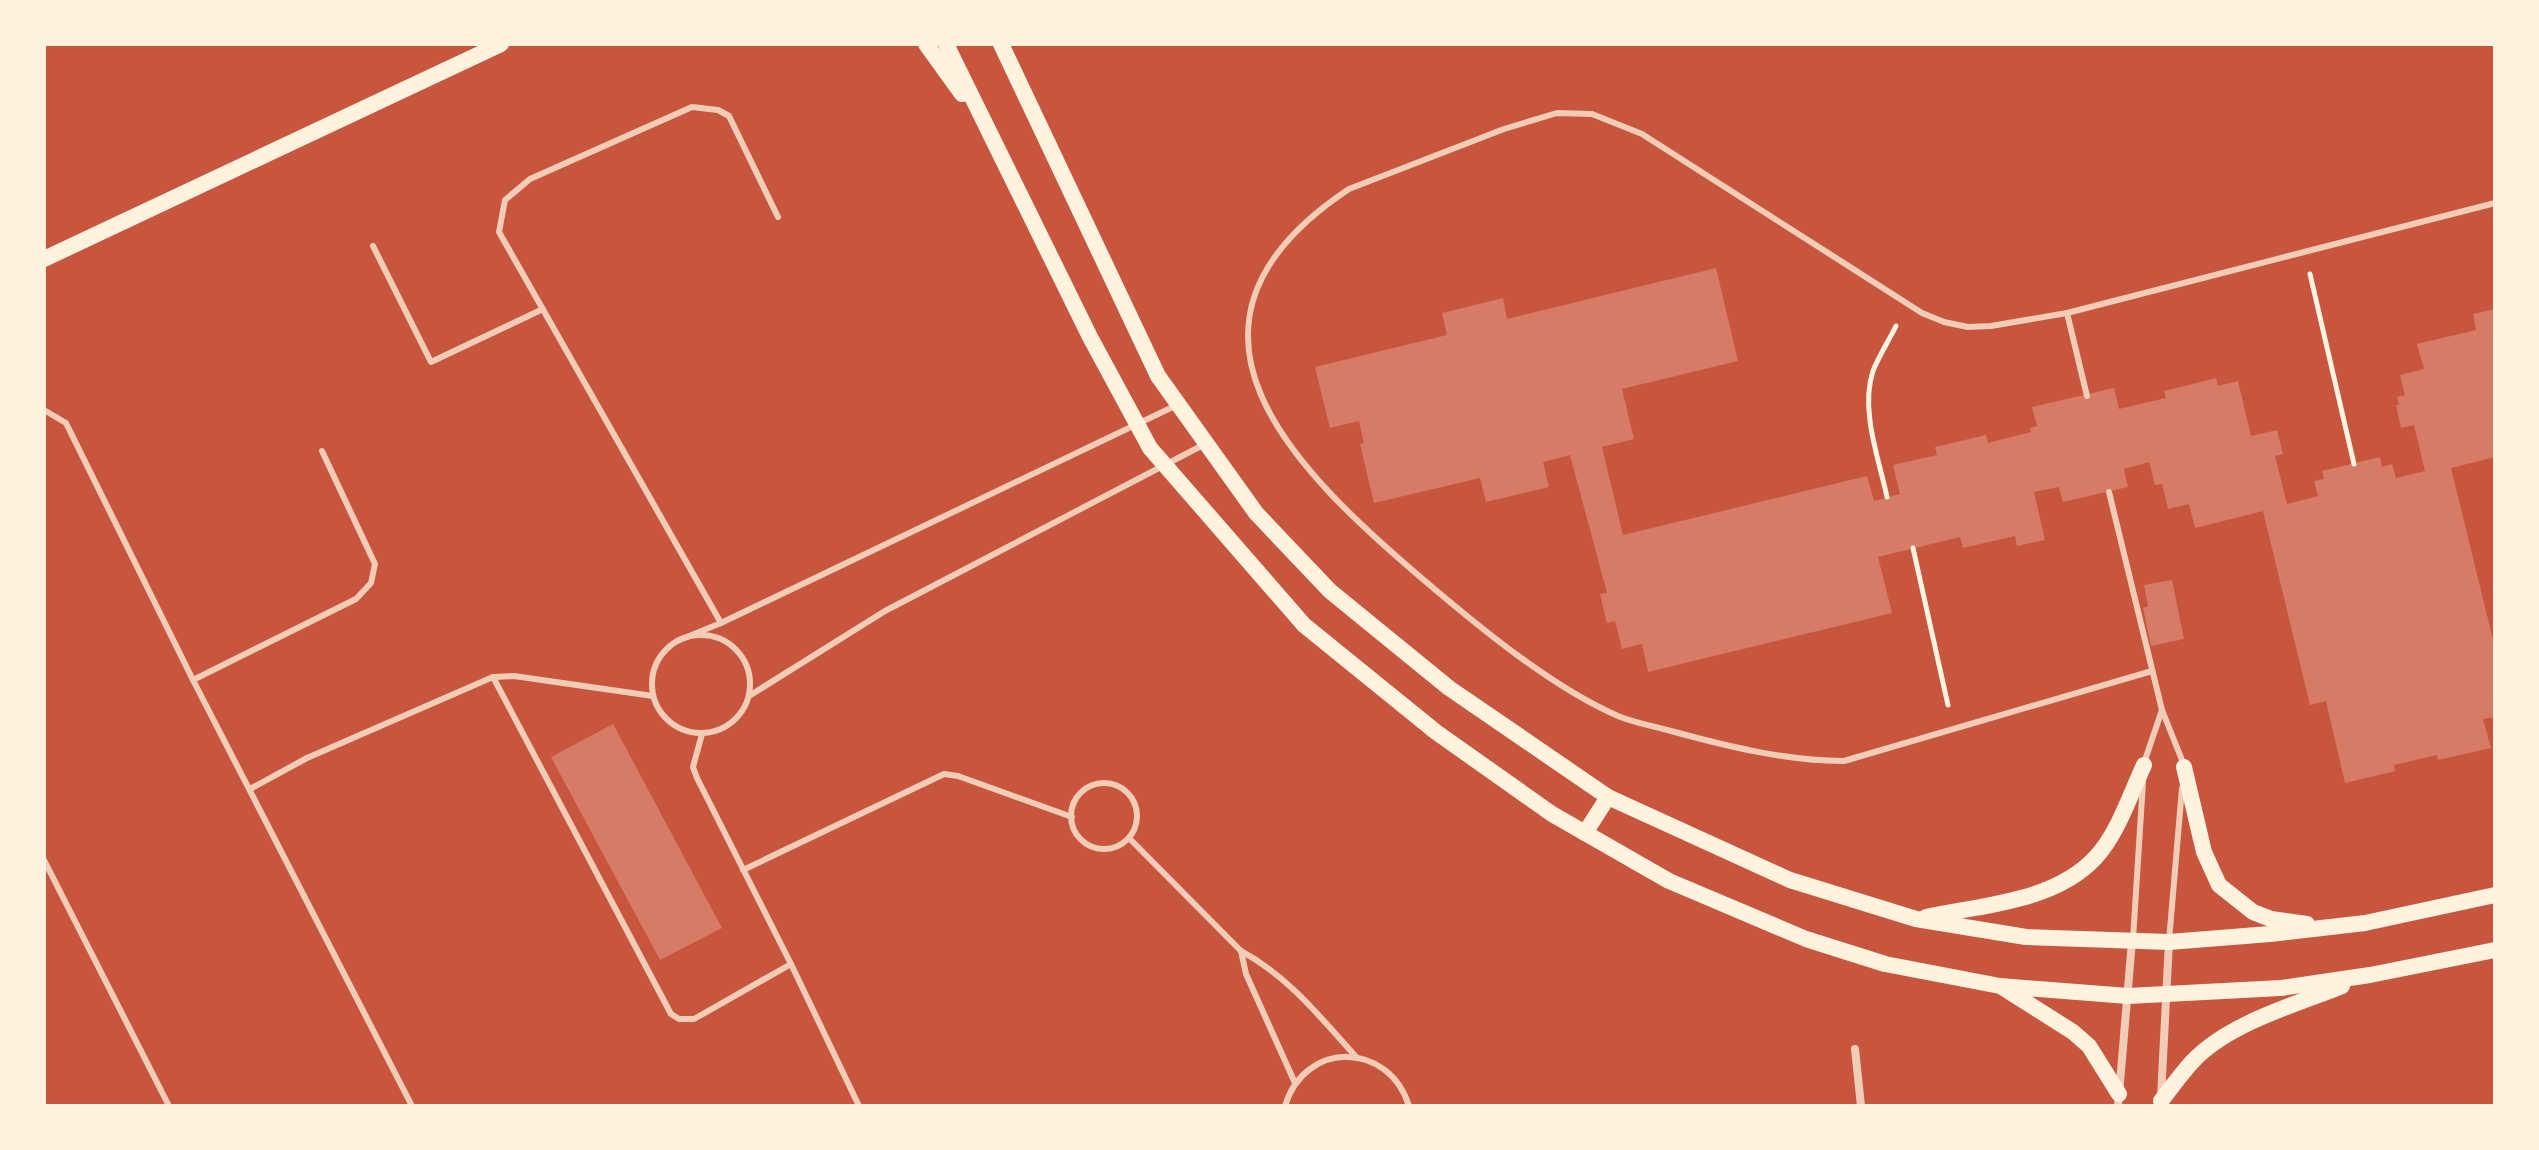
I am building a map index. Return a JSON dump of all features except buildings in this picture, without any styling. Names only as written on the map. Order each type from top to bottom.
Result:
[{"type":"main road","points":[[44,259],[501,44]]},
{"type":"main road","points":[[926,44],[992,139]]},
{"type":"main road","points":[[946,44],[1090,337],[1150,448],[1304,625],[1436,732],[1552,814],[1669,881],[1806,939],[1885,964],[2000,986],[2128,996],[2281,988],[2370,975],[2495,950]]},
{"type":"main road","points":[[1001,44],[1158,376],[1256,513],[1330,591],[1449,688],[1608,797],[1790,880],[1916,919],[2026,937],[2169,942],[2365,923],[2495,895]]},
{"type":"main road","points":[[1916,919],[2054,888],[2077,876],[2104,846],[2144,765]]},
{"type":"main road","points":[[2184,767],[2204,852],[2219,885],[2253,912],[2271,919],[2330,927]]},
{"type":"main road","points":[[1585,833],[1608,797]]},
{"type":"main road","points":[[2162,1104],[2193,1061],[2209,1046],[2251,1022],[2370,975]]},
{"type":"main road","points":[[2000,986],[2073,1032],[2096,1055],[2118,1100]]},
{"type":"street","points":[[2118,1100],[2132,941]]},
{"type":"street","points":[[2162,1104],[2169,942]]},
{"type":"street","points":[[1855,1049],[1861,1106]]},
{"type":"lane","points":[[721,623],[499,232],[505,200],[530,179],[692,107],[718,110],[729,116],[778,217]]},
{"type":"lane","points":[[2152,671],[1844,761],[1818,761],[1711,742],[1622,717],[1562,685],[1451,603],[1386,548],[1311,473],[1285,440],[1256,387],[1249,357],[1250,316],[1258,287],[1267,267],[1290,236],[1327,203],[1363,183],[1504,129],[1557,113],[1592,114],[1642,134],[1908,303],[1944,322],[1968,327],[2067,313],[2495,203]]},
{"type":"lane","points":[[373,246],[431,362],[543,309]]},
{"type":"lane","points":[[2067,313],[2087,396]]},
{"type":"lane","points":[[677,641],[693,635],[709,635],[738,651],[746,664],[751,680],[743,711],[732,723],[718,731],[702,734],[685,731],[659,711],[653,696],[655,664],[677,641],[721,623],[1177,405]]},
{"type":"lane","points":[[44,410],[66,423],[193,680],[412,1106]]},
{"type":"lane","points":[[749,696],[885,611],[1205,444]]},
{"type":"lane","points":[[193,680],[356,599],[371,583],[375,564],[322,451]]},
{"type":"lane","points":[[2109,492],[2162,710],[2184,767],[2169,942]]},
{"type":"lane","points":[[250,789],[307,758],[493,677],[514,676],[653,696]]},
{"type":"lane","points":[[493,677],[671,1014],[679,1019],[694,1019],[791,964]]},
{"type":"lane","points":[[2132,941],[2144,765],[2162,710]]},
{"type":"lane","points":[[702,734],[693,767],[859,1106]]},
{"type":"lane","points":[[743,870],[944,774],[958,776],[1072,817]]},
{"type":"lane","points":[[1097,785],[1117,786],[1125,791],[1137,810],[1137,821],[1129,838],[1112,848],[1091,846],[1077,833],[1072,817],[1073,805],[1087,788],[1097,785]]},
{"type":"lane","points":[[1129,838],[1241,951],[1289,983],[1357,1058]]},
{"type":"lane","points":[[44,860],[169,1106]]},
{"type":"lane","points":[[1241,951],[1246,974],[1295,1083]]},
{"type":"lane","points":[[1285,1106],[1295,1083],[1308,1070],[1340,1057],[1370,1061],[1392,1074],[1409,1106]]},
{"type":"path","points":[[2305,252],[2354,464]]},
{"type":"path","points":[[1887,497],[1872,424],[1869,391],[1874,371],[1908,303]]},
{"type":"path","points":[[1913,548],[1954,729]]}]
